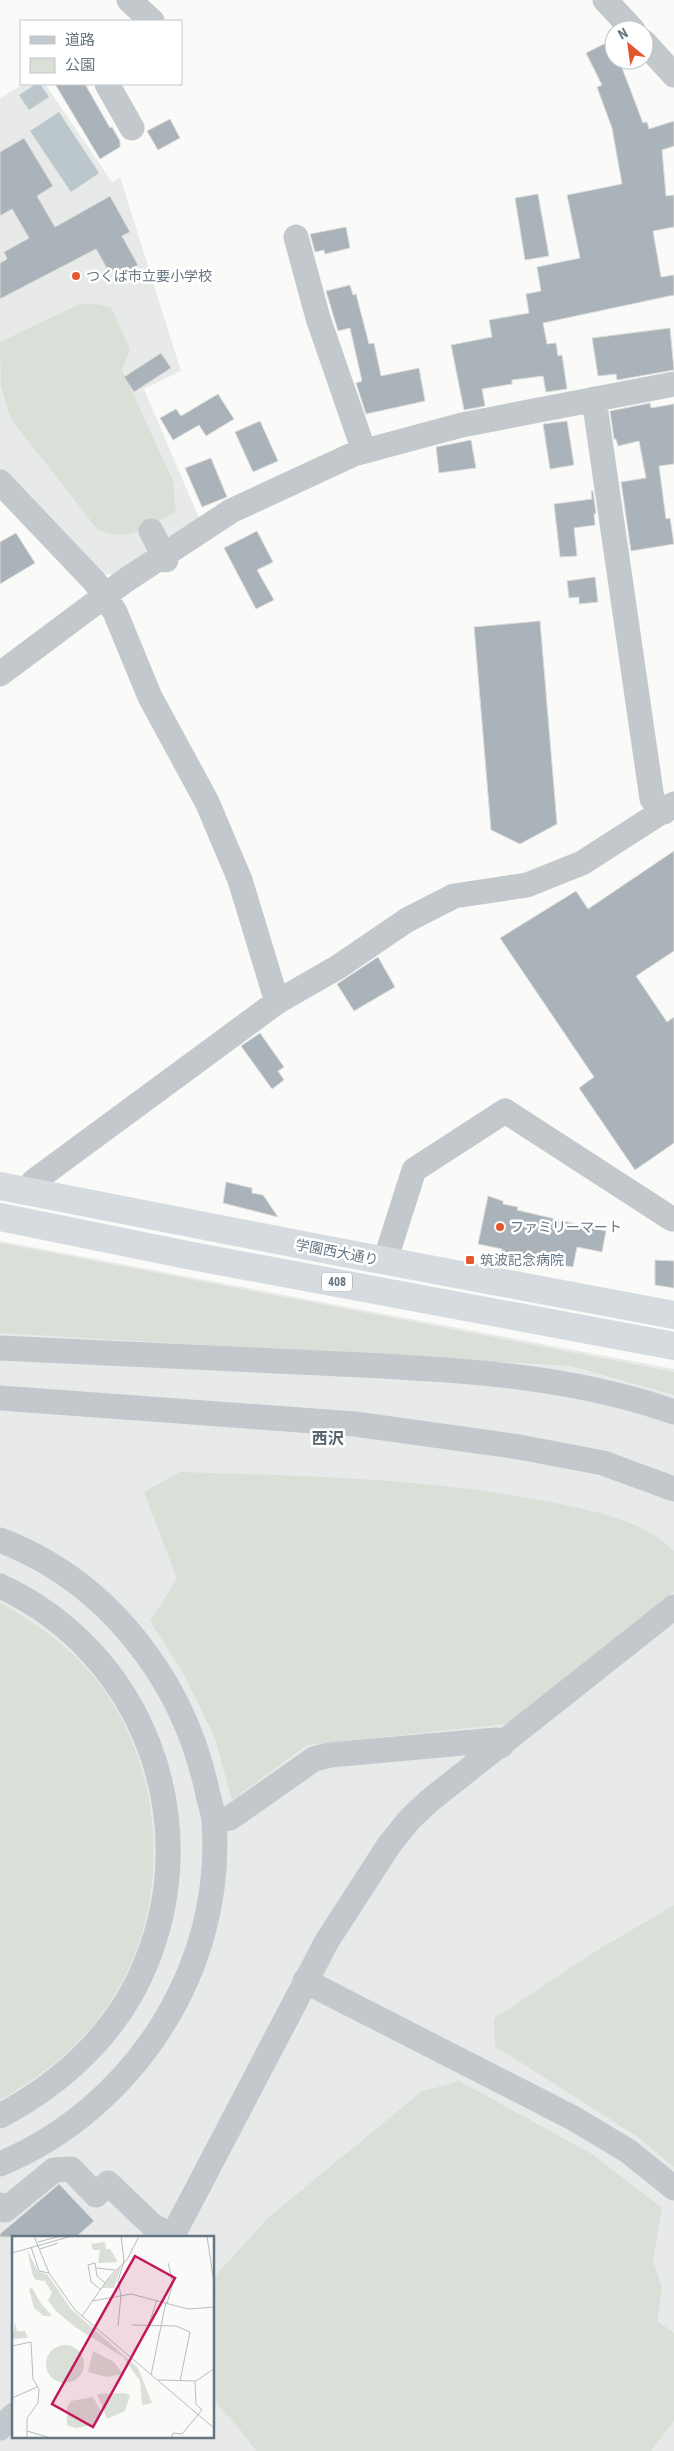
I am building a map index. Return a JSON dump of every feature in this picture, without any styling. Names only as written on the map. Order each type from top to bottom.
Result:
[{"type":"highway","name":"学園西大通り","points":[[12,1189],[674,1315]]},
{"type":"highway","name":"408","points":[[0,1217],[192,1256],[674,1346]]},
{"type":"street","points":[[129,0],[151,20]]},
{"type":"street","points":[[604,0],[623,20]]},
{"type":"street","points":[[654,53],[674,75]]},
{"type":"street","points":[[108,85],[132,128]]},
{"type":"street","points":[[296,236],[318,318],[364,451]]},
{"type":"street","points":[[0,674],[104,596],[165,557],[231,511],[364,451],[462,425],[674,384]]},
{"type":"street","points":[[12,1189],[34,1181],[277,1002],[338,967],[408,920],[454,896],[527,885],[582,863],[669,808],[652,799],[594,399]]},
{"type":"street","points":[[0,482],[95,582],[115,612],[150,697],[207,802],[240,880],[277,1002]]},
{"type":"street","points":[[152,531],[165,557]]},
{"type":"street","points":[[385,1261],[414,1170],[505,1111],[672,1219],[674,1218]]},
{"type":"street","points":[[0,1348],[481,1372],[581,1385],[641,1400],[674,1412]]},
{"type":"street","points":[[0,1398],[365,1426],[519,1447],[603,1463],[674,1489]]},
{"type":"street","points":[[0,1540],[27,1550],[66,1573],[104,1603],[138,1642],[166,1680],[189,1726],[203,1772],[214,1820],[213,1871],[208,1917],[194,1963],[173,2008],[149,2048],[113,2090],[75,2123],[30,2152],[0,2164]]},
{"type":"street","points":[[0,1586],[54,1618],[86,1646],[114,1679],[136,1715],[153,1754],[164,1796],[169,1838],[167,1881],[160,1923],[146,1964],[126,2002],[102,2037],[72,2068],[38,2094],[0,2116]]},
{"type":"street","points":[[174,2236],[326,1941],[389,1845],[410,1819],[674,1607]]},
{"type":"street","points":[[214,1820],[230,1818],[314,1759],[330,1755],[496,1740],[500,1746]]},
{"type":"street","points":[[305,1981],[573,2118],[628,2151],[674,2188]]},
{"type":"street","points":[[0,2205],[5,2210],[54,2170],[71,2169],[96,2195],[108,2183],[153,2226],[171,2236]]},
{"type":"street","points":[[0,2428],[12,2417]]},
{"type":"shaded area","name":"つくば市立要小学校","points":[[22,85],[46,85],[112,182],[120,177],[181,371],[144,389],[199,518],[171,538],[162,533],[149,552],[114,575],[98,573],[0,473],[0,98]]},
{"type":"shaded area","points":[[34,85],[41,85],[49,97],[29,110],[19,95]]},
{"type":"shaded area","points":[[59,112],[99,173],[71,192],[30,131]]},
{"type":"shaded area","points":[[0,1241],[674,1369],[674,2451],[0,2451]]},
{"type":"green space","points":[[80,304],[111,307],[130,349],[122,370],[173,481],[176,511],[130,534],[110,534],[98,530],[11,419],[1,387],[0,342]]},
{"type":"green space","points":[[0,1243],[674,1372],[674,1395],[571,1366],[0,1333]]},
{"type":"green space","points":[[180,1472],[319,1477],[412,1483],[503,1494],[599,1513],[647,1531],[674,1551],[674,1592],[506,1724],[307,1745],[232,1800],[215,1738],[184,1674],[150,1621],[177,1579],[144,1492]]},
{"type":"green space","points":[[0,1603],[31,1621],[60,1643],[86,1667],[108,1696],[130,1737],[145,1780],[153,1826],[153,1872],[146,1918],[132,1962],[110,2002],[81,2039],[62,2057],[0,2100]]},
{"type":"green space","points":[[674,1905],[674,2167],[638,2137],[495,2046],[494,2019],[591,1954]]},
{"type":"green space","points":[[459,2081],[592,2154],[662,2208],[653,2260],[662,2288],[657,2321],[674,2333],[674,2421],[651,2451],[256,2451],[239,2428],[215,2402],[215,2276],[269,2217],[421,2092]]},
{"type":"building","points":[[604,44],[604,70],[623,70],[643,123],[647,122],[649,129],[674,121],[674,146],[662,150],[666,196],[674,195],[674,227],[653,231],[661,277],[674,275],[674,295],[543,323],[547,344],[556,343],[558,356],[562,355],[567,389],[546,392],[543,376],[512,380],[512,384],[482,389],[485,406],[464,410],[451,345],[492,337],[489,320],[529,313],[526,294],[541,291],[537,267],[580,258],[567,195],[622,184],[612,128],[597,87],[602,85],[586,53]]},
{"type":"building","points":[[56,85],[86,85],[110,128],[112,127],[120,141],[120,147],[100,159]]},
{"type":"building","points":[[170,119],[180,138],[158,150],[147,131]]},
{"type":"building","points":[[24,138],[53,186],[37,196],[55,227],[110,196],[130,232],[122,236],[138,265],[121,275],[117,268],[109,272],[96,249],[0,299],[0,263],[7,259],[4,252],[29,238],[12,209],[0,216],[0,152]]},
{"type":"building","points":[[538,194],[549,256],[525,260],[515,198]]},
{"type":"building","points":[[346,227],[350,248],[325,254],[324,250],[315,252],[310,234]]},
{"type":"building","points":[[350,285],[353,295],[356,294],[369,344],[374,343],[381,376],[419,368],[425,401],[366,414],[356,383],[362,381],[350,328],[338,331],[326,291]]},
{"type":"building","points":[[670,328],[674,370],[617,380],[616,374],[598,376],[592,338]]},
{"type":"building","points":[[161,353],[171,368],[134,392],[124,377]]},
{"type":"building","points":[[218,394],[234,419],[206,436],[199,425],[173,440],[160,418],[176,409],[181,416]]},
{"type":"building","points":[[650,403],[651,408],[674,404],[674,464],[659,466],[666,519],[670,518],[674,544],[631,551],[621,482],[646,478],[639,441],[618,446],[616,439],[614,439],[610,411]]},
{"type":"building","points":[[260,421],[278,461],[253,472],[235,432]]},
{"type":"building","points":[[567,421],[574,465],[550,469],[543,424]]},
{"type":"building","points":[[471,440],[476,468],[439,473],[436,447]]},
{"type":"building","points":[[211,458],[227,497],[202,507],[185,468]]},
{"type":"building","points":[[591,491],[593,491],[596,513],[594,514],[595,525],[574,528],[577,556],[560,557],[554,504],[592,499]]},
{"type":"building","points":[[257,531],[273,562],[257,570],[274,600],[256,609],[224,548]]},
{"type":"building","points":[[16,533],[35,563],[0,584],[0,542]]},
{"type":"building","points":[[595,577],[598,602],[579,604],[579,597],[569,598],[567,581]]},
{"type":"building","points":[[540,621],[557,824],[520,844],[491,830],[474,627]]},
{"type":"building","points":[[674,851],[674,951],[636,976],[667,1022],[674,1017],[674,1143],[635,1170],[579,1088],[594,1077],[500,938],[576,891],[588,909]]},
{"type":"building","points":[[378,957],[395,987],[354,1011],[337,984]]},
{"type":"building","points":[[260,1033],[284,1067],[278,1071],[284,1080],[272,1089],[241,1046]]},
{"type":"building","points":[[226,1182],[252,1188],[252,1193],[263,1195],[278,1217],[223,1203]]},
{"type":"building","points":[[488,1196],[503,1201],[503,1204],[518,1207],[517,1210],[606,1231],[602,1252],[577,1247],[573,1267],[521,1259],[522,1254],[501,1252],[502,1249],[478,1244]]},
{"type":"building","points":[[655,1260],[674,1261],[674,1288],[655,1285]]},
{"type":"building","points":[[59,2184],[94,2221],[77,2236],[0,2237],[0,2234]]},
{"type":"place","name":"つくば市立要小学校","points":[[76,276]]},
{"type":"place","name":"ファミリーマート","points":[[500,1227]]},
{"type":"place","name":"筑波記念病院","points":[[470,1260]]},
{"type":"district","name":"西沢","points":[[328,1438]]}]
